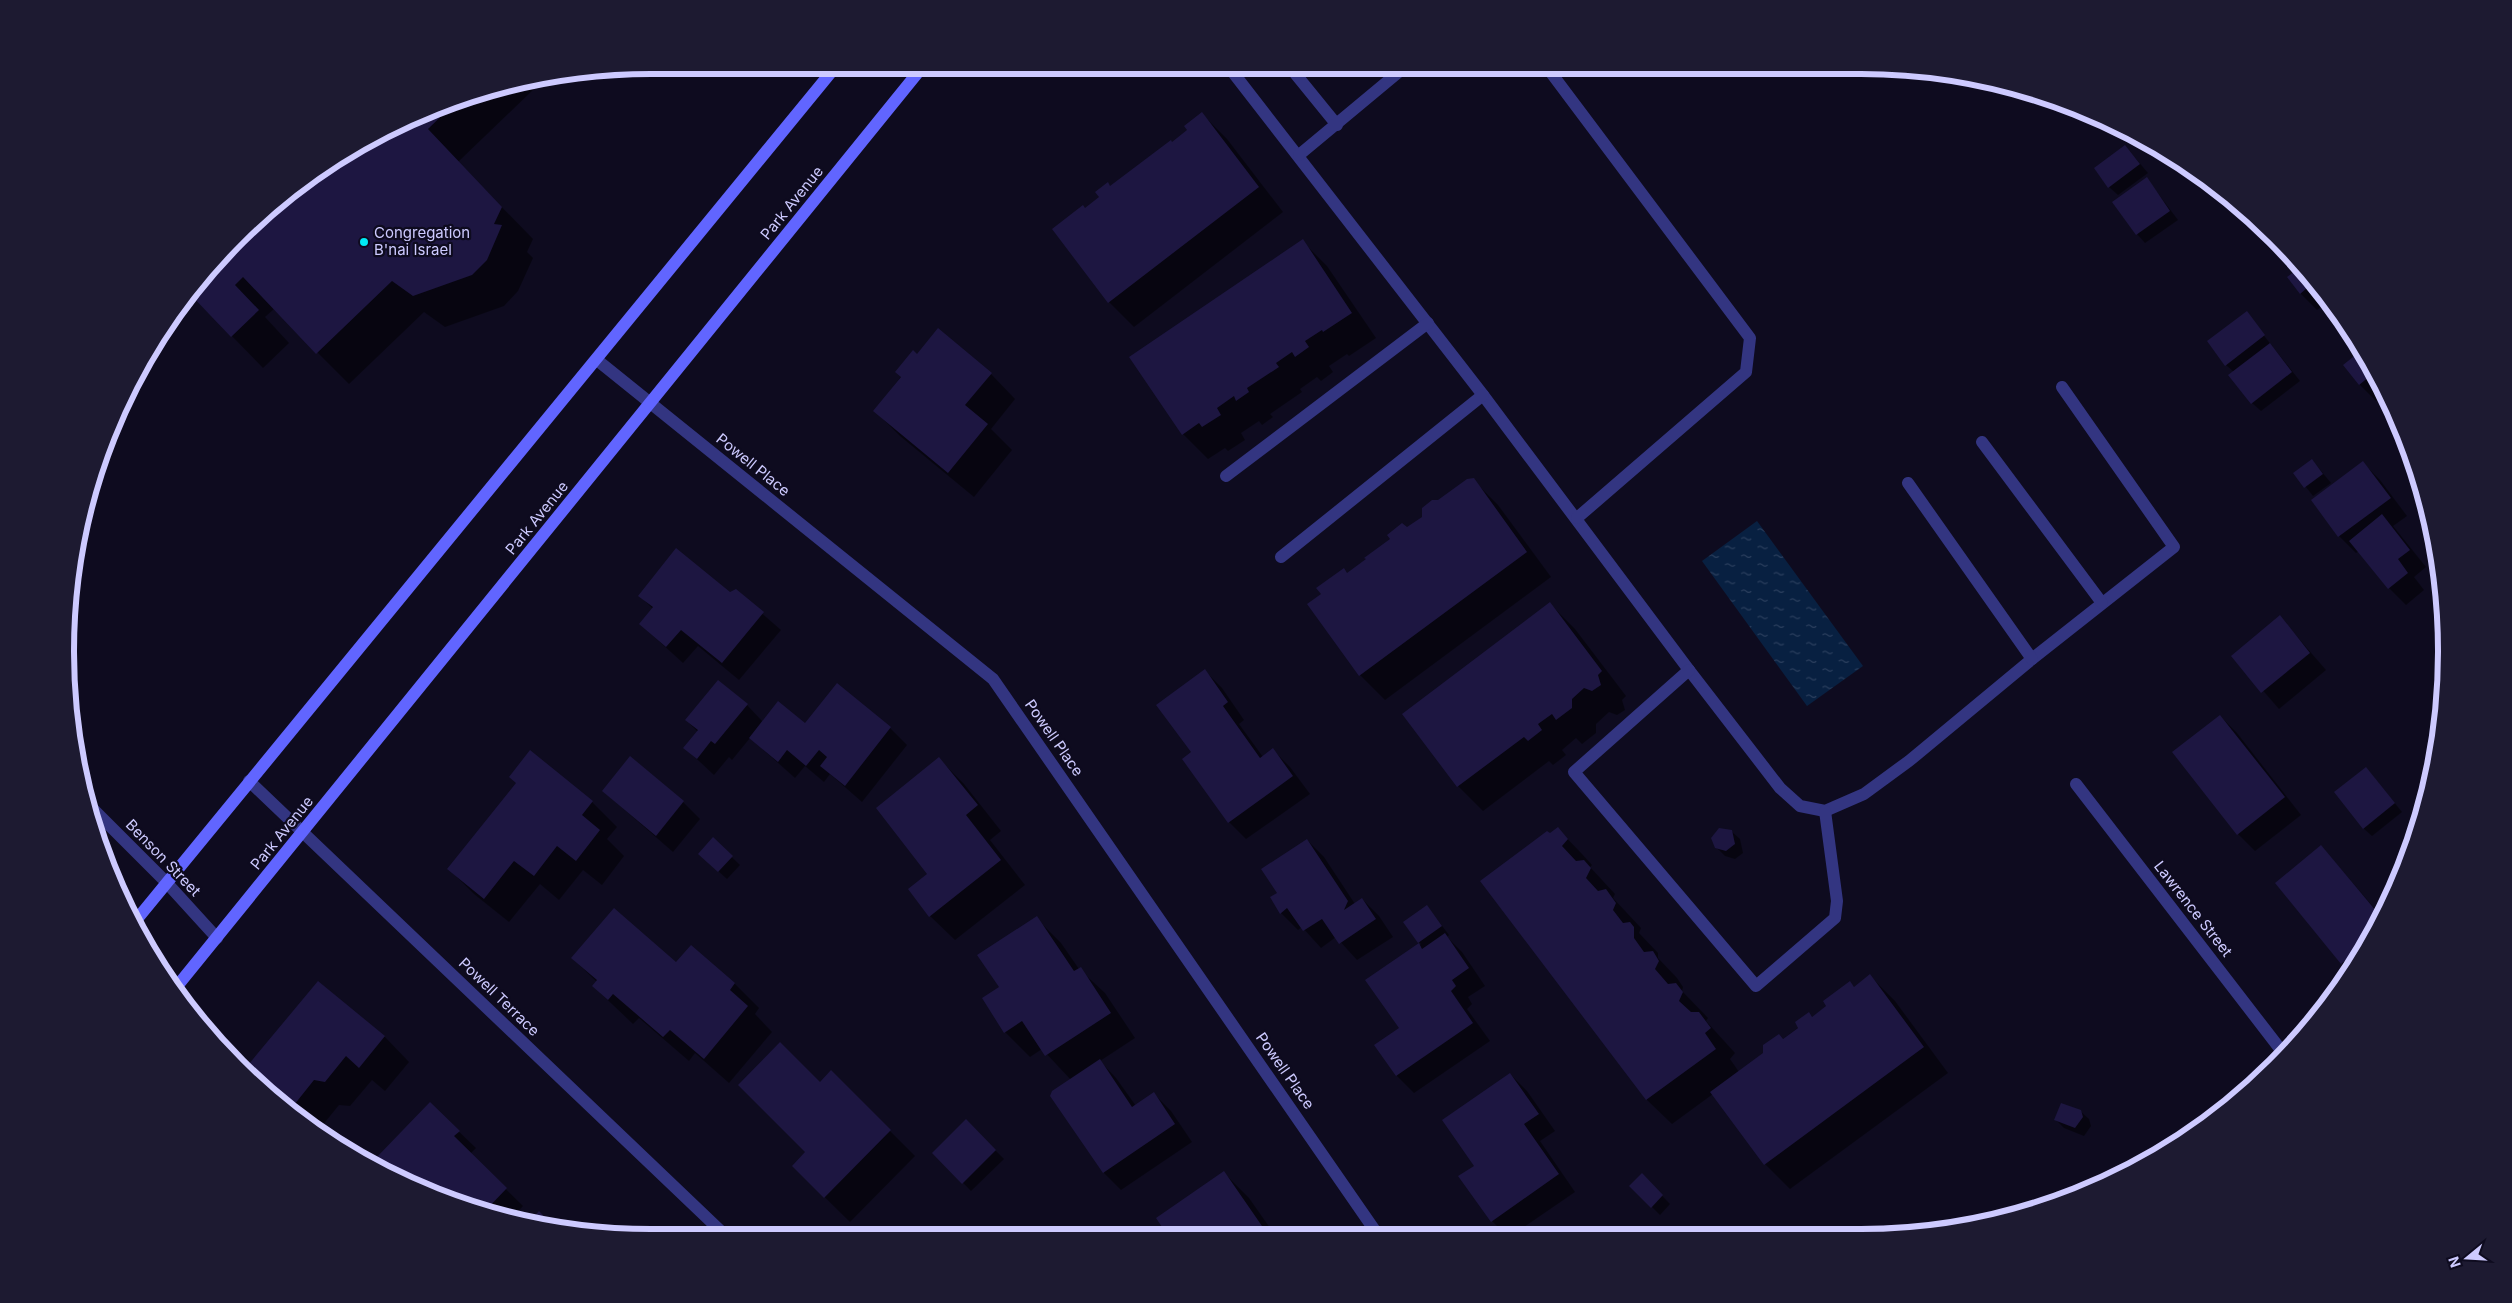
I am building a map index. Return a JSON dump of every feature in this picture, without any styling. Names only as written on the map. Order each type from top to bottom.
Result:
[{"type":"main road","points":[[138,917],[248,781],[597,360],[830,74]]},
{"type":"main road","name":"Park Avenue","points":[[179,984],[304,833],[917,74]]},
{"type":"street","points":[[1234,74],[1428,323],[1780,788],[1800,806],[1825,811],[1864,794],[1909,761],[2032,659],[2174,547],[2062,388]]},
{"type":"street","points":[[1296,74],[1337,125]]},
{"type":"street","points":[[1299,155],[1397,74]]},
{"type":"street","points":[[1552,74],[1750,338],[1746,372],[1577,518]]},
{"type":"street","points":[[1226,476],[1428,323]]},
{"type":"street","name":"Powell Place","points":[[597,360],[994,679],[1375,1229]]},
{"type":"street","points":[[1281,557],[1483,395]]},
{"type":"street","points":[[1982,442],[2102,603]]},
{"type":"street","points":[[1908,483],[2032,659]]},
{"type":"street","points":[[1689,670],[1574,772],[1756,986],[1835,918],[1837,901],[1825,811]]},
{"type":"street","name":"Powell Terrace","points":[[248,781],[719,1229]]},
{"type":"street","name":"Lawrence Street","points":[[2076,784],[2280,1048]]},
{"type":"street","name":"Benson Street","points":[[97,814],[166,882],[217,938]]},
{"type":"water","points":[[1757,521],[1863,666],[1807,706],[1702,561]]},
{"type":"building","name":"Congregation B'nai Israel","points":[[446,112],[428,129],[502,207],[494,224],[502,225],[487,260],[472,275],[413,296],[392,281],[316,354],[243,277],[235,285],[259,310],[231,337],[194,298],[243,243],[300,193],[331,171],[396,133]]},
{"type":"building","points":[[1202,112],[1259,187],[1108,303],[1052,229],[1083,205],[1085,208],[1099,197],[1095,192],[1108,182],[1110,186],[1171,140],[1172,142],[1187,130],[1184,126]]},
{"type":"building","points":[[2125,145],[2140,164],[2108,188],[2094,168]]},
{"type":"building","points":[[2147,177],[2170,211],[2136,235],[2112,202]]},
{"type":"building","points":[[1303,239],[1352,313],[1305,341],[1309,347],[1295,357],[1292,352],[1276,363],[1279,367],[1247,388],[1249,392],[1236,401],[1234,396],[1217,408],[1221,415],[1202,427],[1199,423],[1182,435],[1129,357]]},
{"type":"building","points":[[2295,271],[2308,287],[2300,294],[2287,277]]},
{"type":"building","points":[[2247,311],[2265,335],[2225,366],[2207,341]]},
{"type":"building","points":[[938,328],[992,373],[965,405],[988,424],[948,473],[873,411],[901,377],[895,372],[913,350],[917,354]]},
{"type":"building","points":[[2270,343],[2292,372],[2251,404],[2228,375]]},
{"type":"building","points":[[2356,355],[2369,377],[2359,385],[2343,365]]},
{"type":"building","points":[[2312,459],[2323,474],[2304,488],[2293,473]]},
{"type":"building","points":[[2363,461],[2391,498],[2338,537],[2311,500]]},
{"type":"building","points":[[1474,478],[1527,552],[1359,676],[1307,604],[1321,594],[1316,588],[1344,568],[1347,573],[1366,559],[1364,558],[1390,539],[1387,535],[1402,523],[1407,527],[1422,517],[1422,508],[1432,500],[1438,500],[1467,479]]},
{"type":"building","points":[[2382,514],[2410,550],[2398,559],[2408,573],[2388,589],[2349,541]]},
{"type":"building","points":[[676,548],[730,592],[736,589],[764,612],[722,663],[681,630],[666,647],[639,624],[653,607],[638,596]]},
{"type":"building","points":[[1550,602],[1602,671],[1598,675],[1601,685],[1592,691],[1584,688],[1572,699],[1572,708],[1556,720],[1552,714],[1538,724],[1542,730],[1528,741],[1524,737],[1457,787],[1402,714]]},
{"type":"building","points":[[2280,615],[2310,653],[2261,693],[2231,656]]},
{"type":"building","points":[[1205,669],[1228,702],[1223,706],[1260,758],[1273,748],[1293,776],[1228,823],[1182,759],[1191,752],[1156,705]]},
{"type":"building","points":[[718,680],[748,704],[715,744],[711,741],[697,759],[683,748],[698,730],[685,720]]},
{"type":"building","points":[[837,683],[891,727],[845,786],[820,766],[827,757],[819,750],[806,766],[787,750],[778,762],[749,738],[778,701],[805,723]]},
{"type":"building","points":[[2220,715],[2285,797],[2237,835],[2172,752]]},
{"type":"building","points":[[530,750],[593,801],[582,815],[600,830],[576,861],[557,846],[534,876],[514,861],[484,899],[447,869],[516,783],[509,777]]},
{"type":"building","points":[[630,756],[684,801],[656,836],[602,791]]},
{"type":"building","points":[[939,757],[978,805],[966,815],[1001,860],[929,917],[908,889],[927,874],[876,808]]},
{"type":"building","points":[[2366,767],[2395,803],[2363,829],[2334,792]]},
{"type":"building","points":[[1558,827],[1568,839],[1562,846],[1576,861],[1584,860],[1591,868],[1586,878],[1598,891],[1606,889],[1616,903],[1613,910],[1623,923],[1630,922],[1634,927],[1634,938],[1644,952],[1653,951],[1659,961],[1655,969],[1668,984],[1676,983],[1683,992],[1679,1001],[1691,1012],[1699,1012],[1711,1028],[1705,1033],[1716,1049],[1646,1100],[1480,881],[1547,831],[1550,833]]},
{"type":"building","points":[[1719,828],[1732,830],[1735,844],[1726,851],[1715,848],[1711,838]]},
{"type":"building","points":[[713,837],[733,856],[718,872],[698,854]]},
{"type":"building","points":[[1307,839],[1348,901],[1344,910],[1362,898],[1376,919],[1339,944],[1322,919],[1303,931],[1287,908],[1280,914],[1270,897],[1277,893],[1261,869]]},
{"type":"building","points":[[2321,845],[2377,911],[2351,955],[2341,964],[2275,883]]},
{"type":"building","points":[[1427,905],[1442,926],[1418,943],[1403,922]]},
{"type":"building","points":[[614,908],[676,962],[691,945],[735,983],[730,990],[748,1006],[704,1059],[670,1030],[663,1037],[613,994],[608,1000],[592,986],[597,980],[571,958]]},
{"type":"building","points":[[1037,916],[1074,971],[1081,967],[1111,1013],[1045,1056],[1022,1021],[1004,1033],[982,998],[999,987],[977,955]]},
{"type":"building","points":[[1445,933],[1469,968],[1452,980],[1456,986],[1451,991],[1473,1023],[1396,1076],[1374,1045],[1399,1028],[1365,980],[1419,943],[1422,949]]},
{"type":"building","points":[[1870,974],[1924,1047],[1764,1165],[1710,1092],[1763,1053],[1763,1045],[1779,1034],[1783,1039],[1798,1028],[1795,1022],[1809,1012],[1812,1017],[1826,1006],[1823,1001],[1850,981],[1854,987]]},
{"type":"building","points":[[318,981],[385,1036],[359,1068],[346,1056],[325,1082],[314,1080],[294,1105],[248,1065]]},
{"type":"building","points":[[780,1042],[820,1082],[831,1070],[891,1130],[824,1198],[792,1166],[805,1152],[738,1085]]},
{"type":"building","points":[[1100,1059],[1132,1107],[1154,1092],[1175,1124],[1103,1173],[1050,1096],[1052,1091]]},
{"type":"building","points":[[1510,1073],[1539,1114],[1524,1124],[1559,1174],[1491,1222],[1458,1176],[1474,1166],[1442,1120]]},
{"type":"building","points":[[430,1102],[460,1131],[454,1136],[507,1188],[490,1206],[430,1185],[375,1159]]},
{"type":"building","points":[[2061,1103],[2081,1110],[2083,1117],[2075,1128],[2054,1120]]},
{"type":"building","points":[[966,1119],[996,1150],[962,1184],[932,1153]]},
{"type":"building","points":[[1224,1171],[1262,1226],[1258,1229],[1163,1229],[1156,1218]]},
{"type":"building","points":[[1642,1173],[1663,1195],[1651,1208],[1629,1186]]},
{"type":"building","points":[[539,1211],[547,1219],[539,1218],[534,1217]]},
{"type":"place","name":"Congregation B'nai Israel","points":[[364,242]]}]
